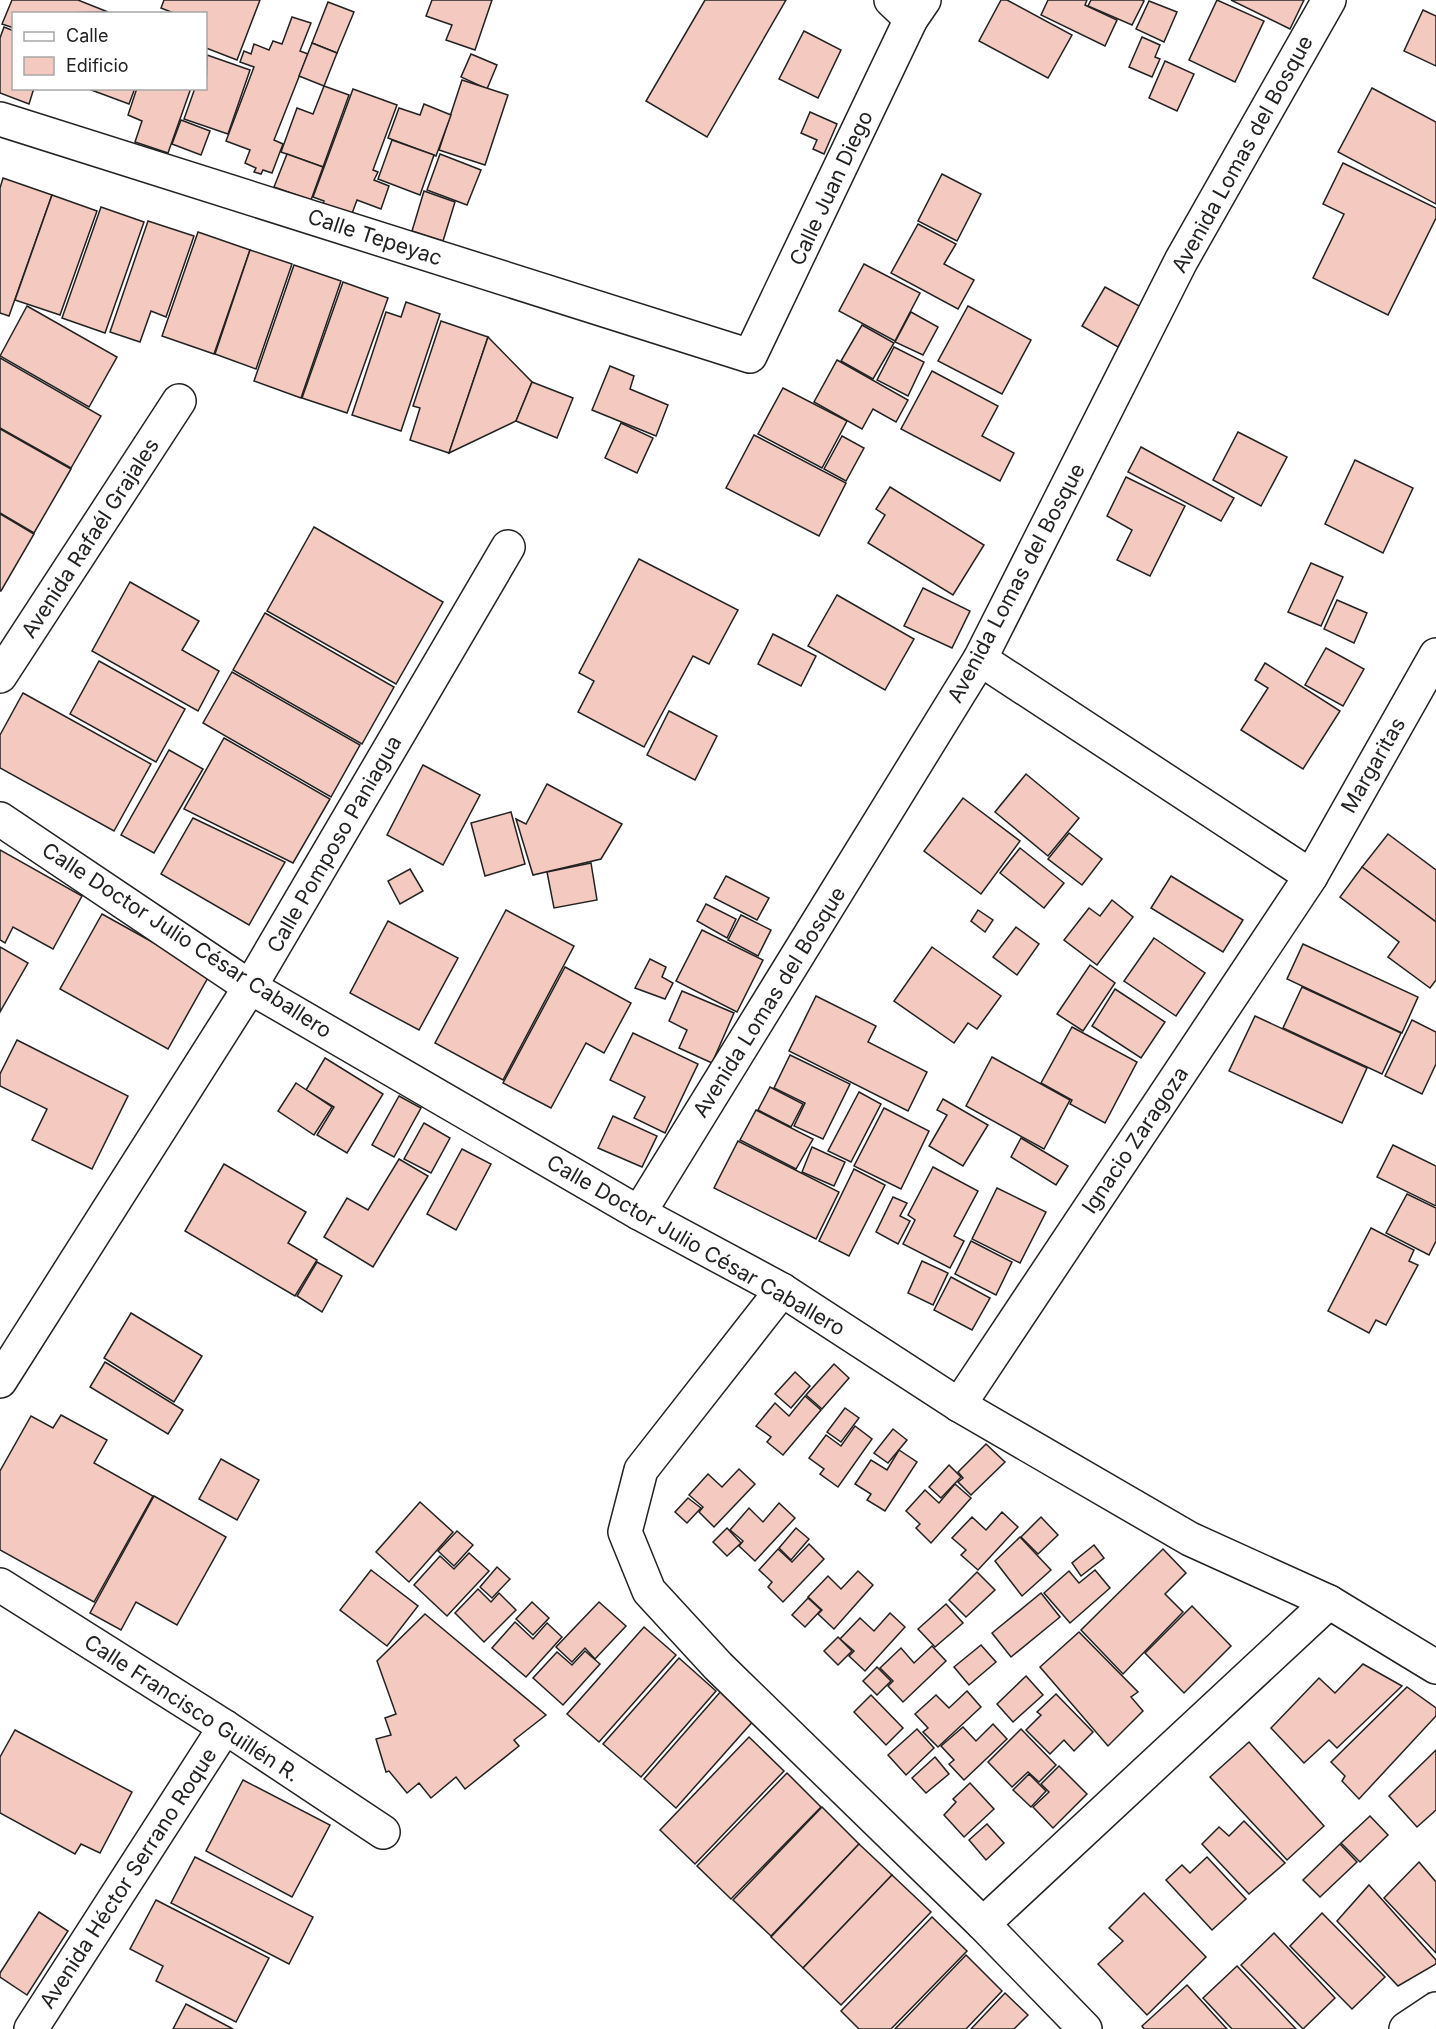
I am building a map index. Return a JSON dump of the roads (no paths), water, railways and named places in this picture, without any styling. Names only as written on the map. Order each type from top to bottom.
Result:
[{"type":"street","name":"Avenida Lomas del Bosque","points":[[639,1213],[980,659],[1181,261],[1329,0]]},
{"type":"street","name":"Calle Juan Diego","points":[[750,356],[909,6]]},
{"type":"street","name":"Calle Tepeyac","points":[[0,119],[750,356]]},
{"type":"street","name":"Avenida Rafaél Grajales","points":[[0,676],[179,401]]},
{"type":"street","name":"Calle Pomposo Paniagua","points":[[0,1381],[250,987],[508,547]]},
{"type":"street","name":"Margaritas","points":[[1311,876],[1436,655]]},
{"type":"street","points":[[980,659],[1311,876]]},
{"type":"street","name":"Calle Doctor Julio César Caballero","points":[[0,819],[250,987],[639,1213],[782,1290],[959,1404],[1190,1539],[1329,1602],[1436,1667]]},
{"type":"street","name":"Ignacio Zaragoza","points":[[959,1404],[1311,876]]},
{"type":"street","points":[[782,1290],[641,1470],[625,1532],[649,1591],[718,1666],[983,1924],[1085,2029]]},
{"type":"street","name":"Calle Francisco Guillén R.","points":[[0,1585],[225,1727],[383,1832]]},
{"type":"street","points":[[983,1924],[1329,1602]]},
{"type":"street","name":"Avenida Héctor Serrano Roque","points":[[31,2029],[225,1727]]},
{"type":"street","points":[[1406,2029],[1436,2009]]}]
